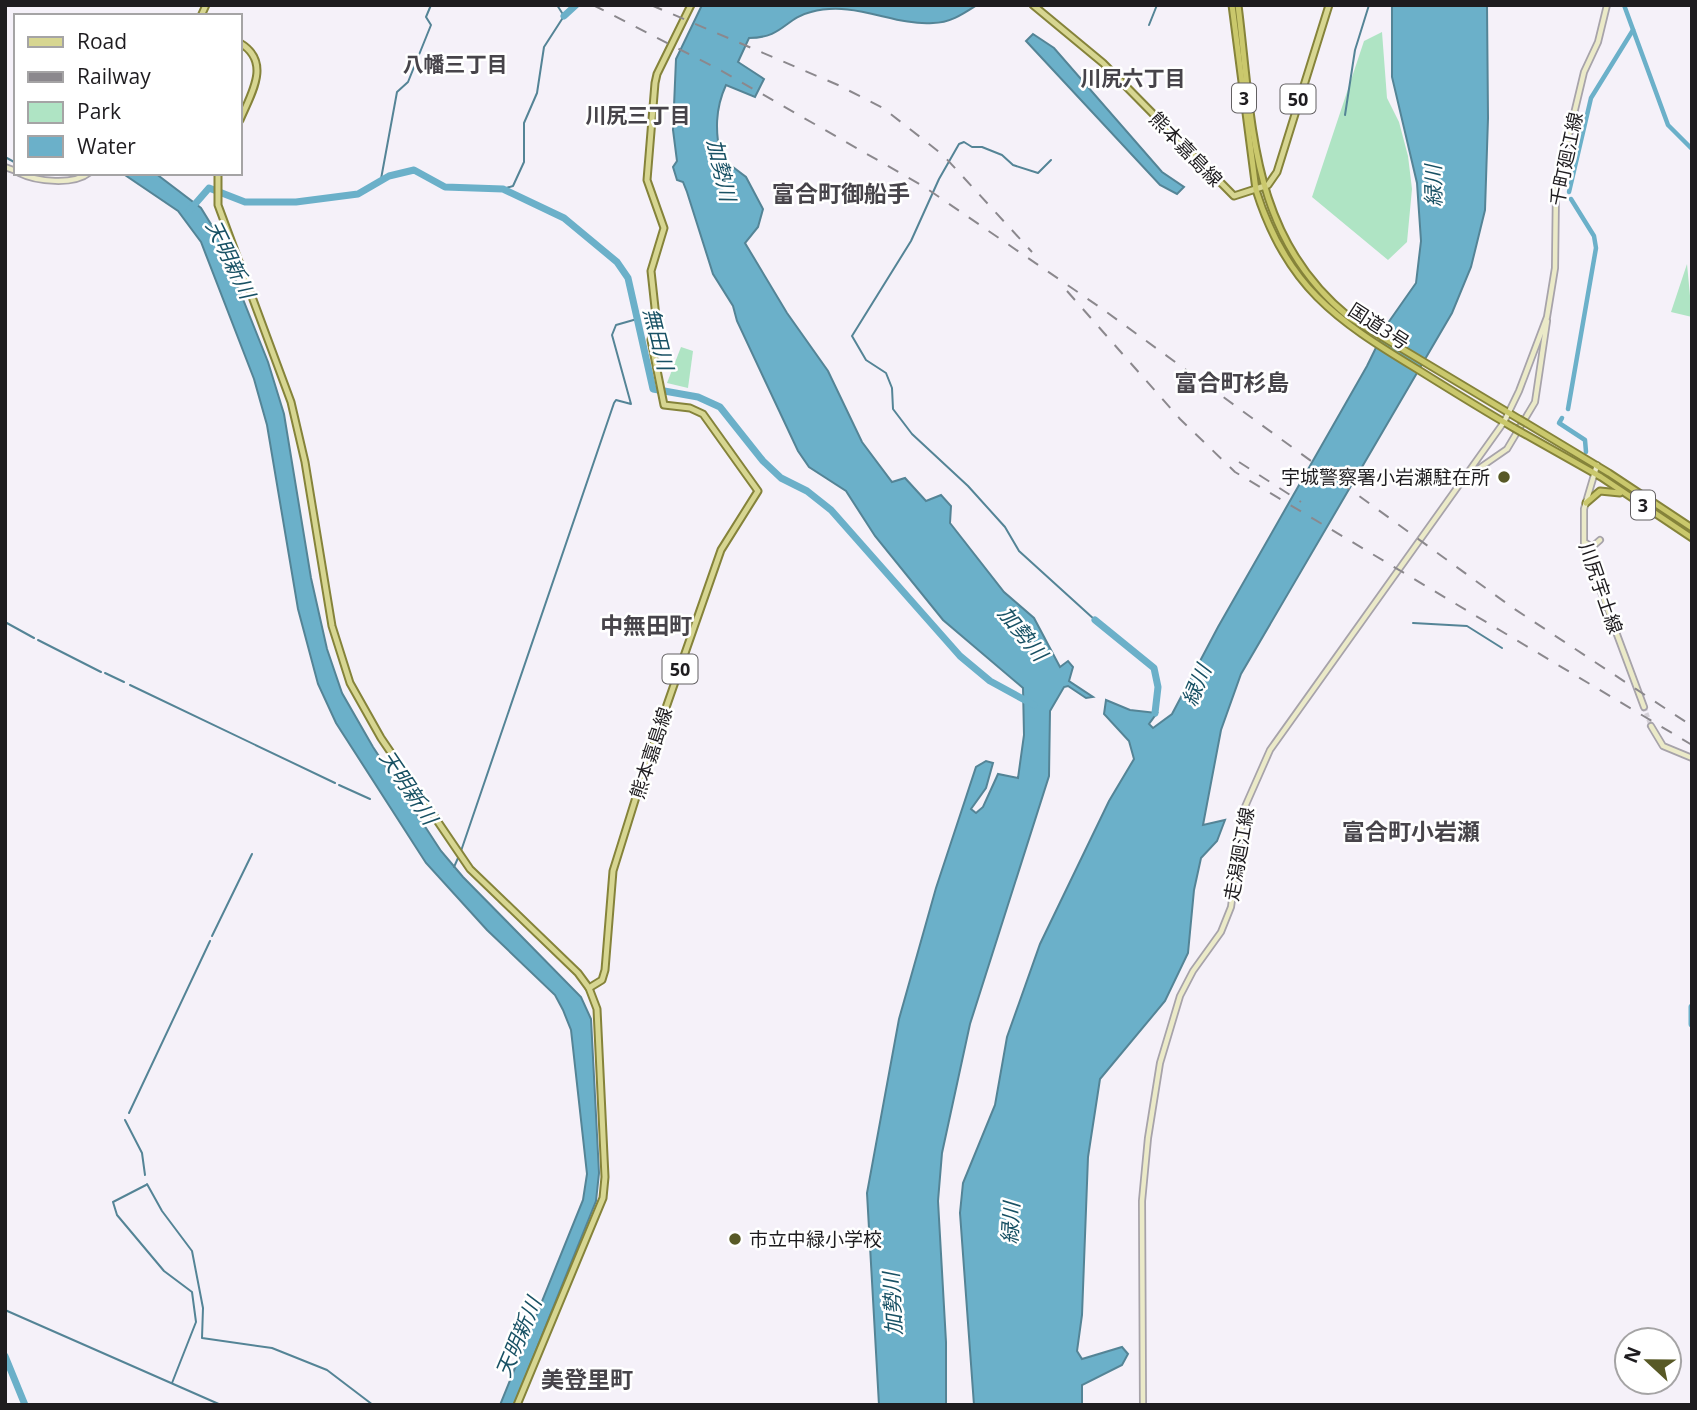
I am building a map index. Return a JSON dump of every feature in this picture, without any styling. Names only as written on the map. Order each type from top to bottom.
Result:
[{"type":"highway","name":"国道3号","points":[[1233,5],[1265,217],[1297,273],[1324,306],[1362,336],[1594,473],[1692,538]]},
{"type":"highway","name":"国道3号","points":[[1238,5],[1259,189],[1304,272],[1330,302],[1366,327],[1597,466],[1692,528]]},
{"type":"highway","points":[[1586,503],[1595,493],[1604,491],[1632,498]]},
{"type":"main road","name":"熊本嘉島線","points":[[589,988],[602,980],[605,970],[613,871],[646,765],[720,550],[758,491],[710,419],[690,408],[664,405],[651,340],[656,317],[651,278],[664,228],[663,219],[650,192],[648,170],[657,74],[691,5]]},
{"type":"main road","name":"熊本嘉島線","points":[[1032,5],[1102,63],[1228,193],[1234,196],[1259,189]]},
{"type":"main road","name":"50","points":[[1259,189],[1277,172],[1329,5]]},
{"type":"main road","name":"千町廻江線","points":[[1535,402],[1555,268],[1556,189],[1584,72],[1598,42],[1607,5]]},
{"type":"main road","points":[[242,45],[253,54],[258,68],[256,82],[242,115]]},
{"type":"main road","points":[[23,175],[72,180],[84,175]]},
{"type":"main road","points":[[218,175],[218,205],[291,402],[305,462],[332,626],[350,683],[381,738],[470,869],[589,988],[597,1009],[605,1189],[517,1405]]},
{"type":"main road","name":"千町廻江線","points":[[1507,412],[1547,317]]},
{"type":"main road","name":"走潟廻江線","points":[[1465,479],[1507,449],[1535,402]]},
{"type":"main road","name":"走潟廻江線","points":[[1143,1405],[1140,1250],[1145,1162],[1153,1098],[1180,996],[1221,932],[1231,907],[1244,808],[1270,750],[1297,709],[1465,479],[1507,412]]},
{"type":"main road","name":"川尻宇土線","points":[[1597,466],[1582,522],[1588,560],[1644,707]]},
{"type":"main road","points":[[1585,541],[1592,547],[1600,540]]},
{"type":"main road","points":[[1651,726],[1663,746],[1692,758]]},
{"type":"green space","points":[[1382,32],[1387,98],[1399,122],[1408,156],[1412,189],[1407,242],[1388,260],[1312,197],[1364,41]]},
{"type":"green space","points":[[1687,264],[1692,317],[1671,312]]},
{"type":"green space","points":[[681,347],[693,351],[688,388],[667,383]]},
{"type":"water","name":"加勢川","points":[[702,5],[977,5],[951,20],[939,23],[918,23],[858,11],[827,9],[802,15],[769,35],[749,38],[738,62],[764,79],[755,97],[726,85],[717,121],[721,158],[746,177],[763,209],[758,227],[745,243],[787,313],[828,371],[862,442],[892,482],[905,478],[926,501],[941,495],[951,506],[950,523],[1004,592],[1034,618],[1060,667],[1068,661],[1073,667],[1069,681],[1093,697],[1086,698],[1068,686],[1064,687],[1050,711],[1049,776],[970,1024],[942,1153],[938,1201],[946,1342],[946,1405],[879,1405],[867,1193],[899,1019],[936,888],[976,767],[986,761],[993,763],[986,788],[971,809],[976,813],[983,807],[998,774],[1018,778],[1024,735],[1023,688],[943,620],[875,536],[846,491],[809,467],[798,451],[737,321],[733,306],[713,274],[687,192],[683,182],[677,180],[673,167],[677,161],[673,130],[676,59]]},
{"type":"water","name":"緑川","points":[[1392,5],[1487,5],[1488,118],[1485,210],[1471,267],[1452,313],[1241,674],[1221,730],[1203,825],[1225,820],[1217,841],[1201,858],[1194,890],[1188,953],[1165,1001],[1100,1079],[1088,1157],[1082,1315],[1077,1351],[1082,1359],[1122,1347],[1128,1354],[1122,1365],[1082,1385],[1082,1405],[974,1405],[960,1213],[963,1183],[995,1105],[1007,1037],[1040,944],[1109,801],[1134,759],[1129,741],[1104,714],[1106,700],[1130,710],[1157,713],[1149,724],[1153,728],[1172,714],[1218,627],[1367,366],[1388,323],[1416,283],[1421,241],[1417,183],[1392,77]]},
{"type":"water","points":[[1033,34],[1054,48],[1162,172],[1184,187],[1177,194],[1160,185],[1026,41]]},
{"type":"water","points":[[125,175],[158,175],[201,208],[217,234],[268,362],[284,414],[311,578],[327,649],[342,693],[373,747],[441,851],[463,877],[581,997],[591,1019],[599,1173],[596,1201],[514,1405],[500,1405],[583,1200],[587,1174],[571,1030],[555,995],[487,930],[426,863],[336,723],[318,684],[298,609],[267,425],[254,379],[201,242],[178,211]]},
{"type":"waterway","points":[[381,179],[397,92],[408,82],[431,25],[426,17],[431,5]]},
{"type":"waterway","points":[[503,189],[513,186],[524,162],[524,123],[537,93],[544,47],[564,16],[557,5]]},
{"type":"waterway","points":[[564,16],[576,5]]},
{"type":"waterway","points":[[1149,25],[1157,5]]},
{"type":"waterway","points":[[1345,115],[1355,50],[1369,5]]},
{"type":"waterway","points":[[1624,5],[1668,125],[1692,149]]},
{"type":"waterway","points":[[1569,192],[1591,98],[1633,30]]},
{"type":"waterway","points":[[1051,160],[1038,173],[1013,165],[1002,155],[982,147],[972,147],[964,142],[959,144],[939,179],[911,241],[852,336],[866,360],[886,373],[892,388],[893,409],[912,434],[968,486],[1005,527],[1019,551],[1095,620]]},
{"type":"waterway","points":[[5,157],[14,162]]},
{"type":"waterway","name":"無田川","points":[[189,211],[209,188],[245,202],[296,202],[358,194],[389,176],[414,170],[445,187],[503,189],[564,218],[617,262],[628,278],[653,389],[698,397],[720,407],[763,461],[781,478],[807,491],[831,510],[960,656],[990,681],[1034,705]]},
{"type":"waterway","points":[[1568,409],[1596,248],[1594,236],[1571,199]]},
{"type":"waterway","points":[[461,851],[614,403],[616,400],[631,404],[612,335],[616,325],[637,319]]},
{"type":"waterway","points":[[1562,418],[1559,423],[1585,440],[1586,452]]},
{"type":"waterway","points":[[1095,620],[1154,668],[1158,687],[1155,713]]},
{"type":"waterway","points":[[5,622],[34,638]]},
{"type":"waterway","points":[[1413,623],[1467,626],[1502,648]]},
{"type":"waterway","points":[[38,640],[101,672]]},
{"type":"waterway","points":[[105,673],[124,682]]},
{"type":"waterway","points":[[130,685],[335,783]]},
{"type":"waterway","points":[[339,785],[370,799]]},
{"type":"waterway","points":[[212,936],[252,854]]},
{"type":"waterway","points":[[454,867],[458,858]]},
{"type":"waterway","points":[[129,1113],[210,941]]},
{"type":"waterway","points":[[1692,1007],[1692,1024]]},
{"type":"waterway","points":[[125,1120],[142,1153],[145,1175]]},
{"type":"waterway","points":[[147,1184],[162,1211],[192,1251],[203,1308],[202,1338],[272,1348],[327,1370],[373,1405]]},
{"type":"waterway","points":[[146,1185],[113,1202],[117,1215],[164,1271],[192,1292],[196,1322],[172,1383]]},
{"type":"waterway","points":[[5,1310],[221,1405]]},
{"type":"waterway","points":[[5,1356],[25,1405]]},
{"type":"tunnel","points":[[1644,707],[1651,726]]},
{"type":"railway","points":[[593,5],[720,70],[923,186],[1101,308],[1513,608],[1692,726]]},
{"type":"railway","points":[[651,5],[838,85],[883,108],[943,155],[1032,252]]},
{"type":"railway","points":[[1067,291],[1180,419],[1235,472],[1692,745]]},
{"type":"railway","points":[[1239,462],[1301,502]]},
{"type":"place","name":"宇城警察署小岩瀬駐在所","points":[[1504,477]]},
{"type":"place","name":"市立中緑小学校","points":[[735,1239]]},
{"type":"district","name":"八幡三丁目","points":[[455,64]]},
{"type":"district","name":"川尻六丁目","points":[[1133,78]]},
{"type":"district","name":"川尻三丁目","points":[[638,115]]},
{"type":"district","name":"富合町御船手","points":[[841,193]]},
{"type":"district","name":"富合町杉島","points":[[1232,382]]},
{"type":"district","name":"中無田町","points":[[646,625]]},
{"type":"district","name":"富合町小岩瀬","points":[[1411,831]]},
{"type":"district","name":"美登里町","points":[[587,1379]]},
{"type":"water label","name":"天明新川","points":[[231,259]]},
{"type":"water label","name":"天明新川","points":[[409,787]]},
{"type":"water label","name":"天明新川","points":[[518,1337]]}]
